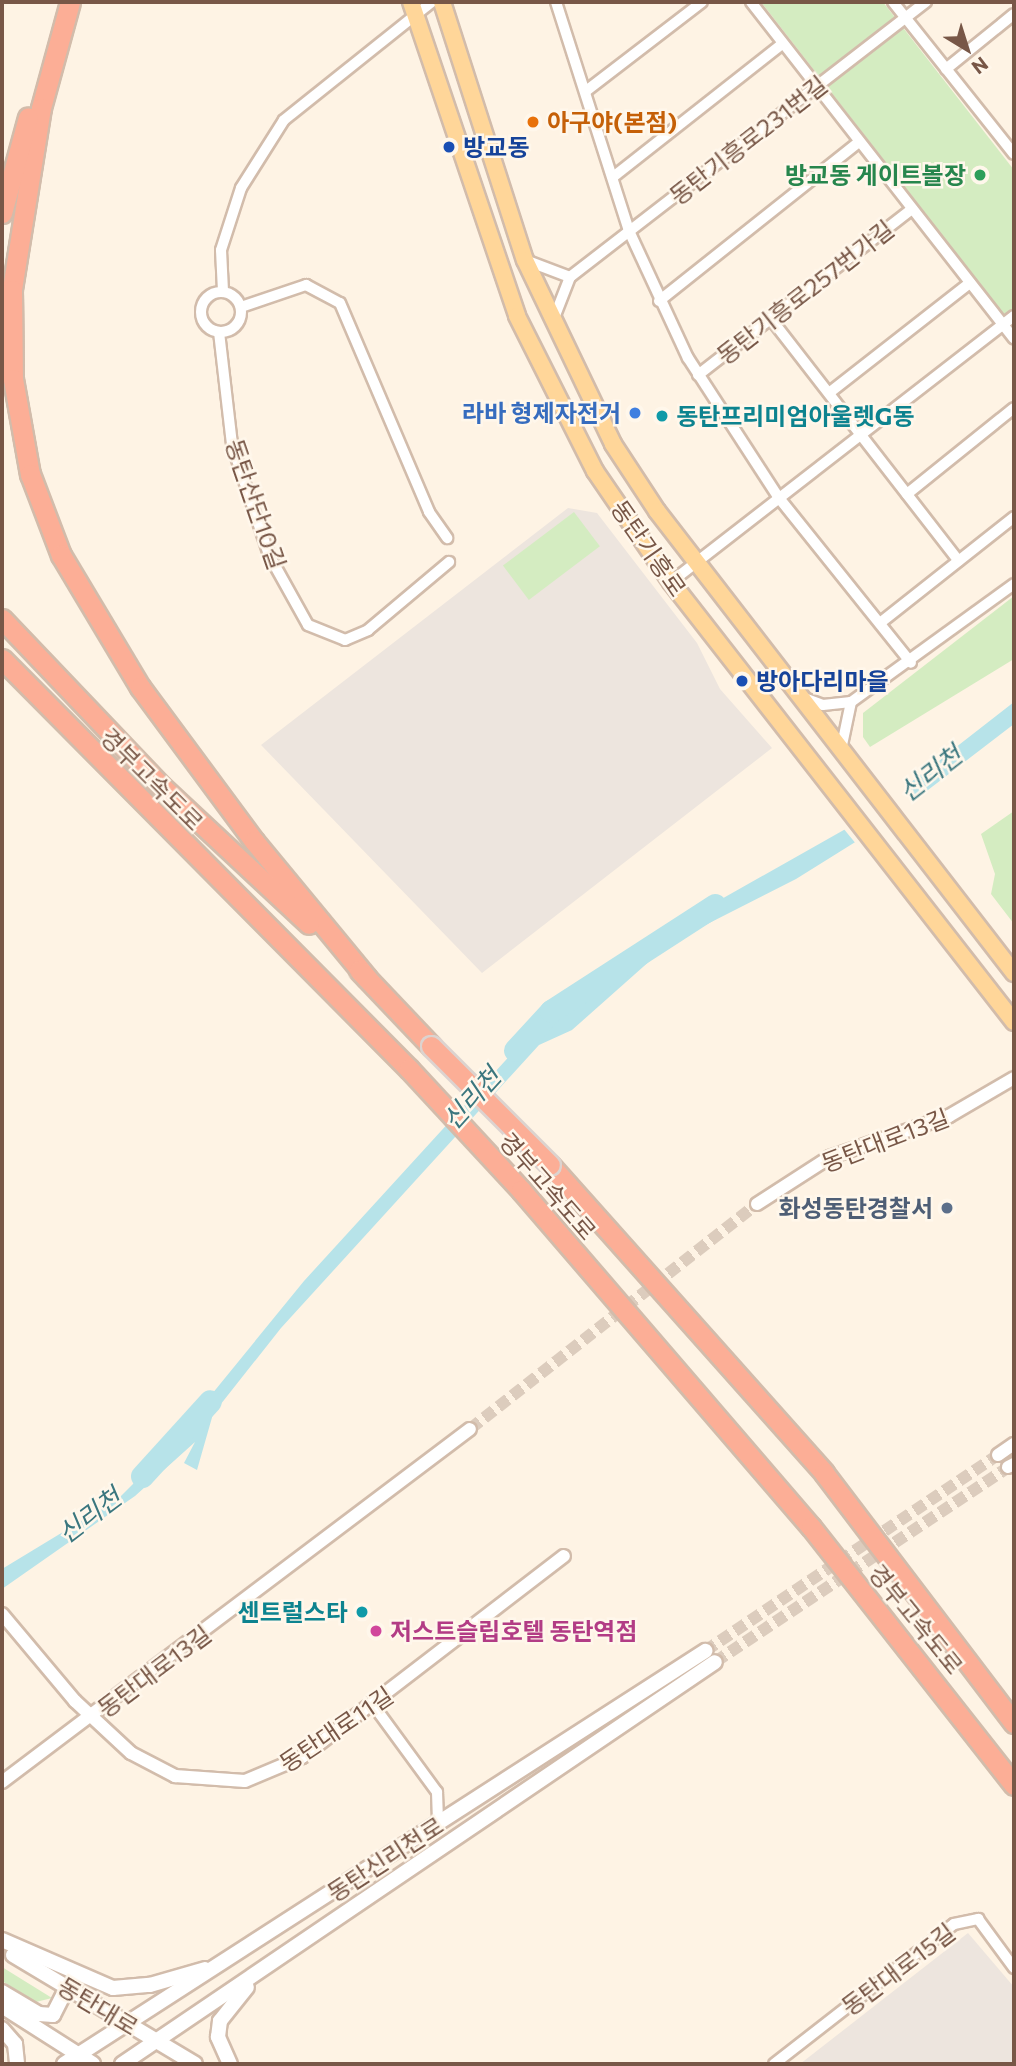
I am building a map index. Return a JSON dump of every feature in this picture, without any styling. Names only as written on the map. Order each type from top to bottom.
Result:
[{"type":"highway","points":[[2,213],[69,2]]},
{"type":"highway","points":[[69,2],[41,108],[12,290],[13,379],[30,474],[61,555],[140,687],[254,841],[367,978]]},
{"type":"highway","name":"경부고속도로","points":[[2,619],[161,786],[367,978],[550,1165],[824,1473],[1014,1723]]},
{"type":"highway","name":"경부고속도로","points":[[2,659],[410,1069],[521,1190],[811,1527],[1014,1786]]},
{"type":"main road","name":"동탄기흥로","points":[[411,2],[496,262],[541,369],[595,471],[671,582],[1014,1023]]},
{"type":"main road","name":"동탄기흥로","points":[[442,2],[525,260],[553,328],[613,444],[695,562],[1014,973]]},
{"type":"main road","name":"동탄신리천로","points":[[64,2064],[229,1961],[438,1824],[710,1656],[263,1971],[122,2064]]},
{"type":"main road","points":[[2,1940],[113,1988],[150,1985],[229,1961]]},
{"type":"main road","name":"동탄대로","points":[[2,1948],[195,2064]]},
{"type":"main road","points":[[230,2064],[218,2037],[220,2021],[263,1971]]},
{"type":"main road","points":[[2,1992],[39,2014],[53,2015],[67,1987]]},
{"type":"main road","points":[[2,2007],[93,2064]]},
{"type":"main road","points":[[2,2029],[15,2044],[17,2064]]},
{"type":"street","points":[[241,307],[223,292],[222,250],[241,188],[284,120],[418,18],[432,2]]},
{"type":"street","points":[[586,91],[702,2]]},
{"type":"street","points":[[751,2],[1014,340]]},
{"type":"street","points":[[893,2],[1014,153]]},
{"type":"street","name":"동탄기흥로231번길","points":[[570,277],[926,2]]},
{"type":"street","name":"동탄기흥로257번가길","points":[[561,4],[629,231],[698,376],[779,498],[911,663]]},
{"type":"street","points":[[946,69],[1014,16]]},
{"type":"street","points":[[613,177],[783,43]]},
{"type":"street","points":[[660,301],[859,142]]},
{"type":"street","name":"동탄기흥로257번가길","points":[[698,376],[912,209]]},
{"type":"street","points":[[525,260],[570,277],[553,328]]},
{"type":"street","points":[[829,393],[970,283]]},
{"type":"street","points":[[241,307],[306,285],[340,303],[429,512],[447,538]]},
{"type":"street","points":[[223,292],[202,306],[206,326],[219,332],[236,325],[241,307]]},
{"type":"street","points":[[671,582],[1014,316]]},
{"type":"street","points":[[771,318],[959,561]]},
{"type":"street","name":"동탄산단10길","points":[[219,332],[232,445],[269,555],[308,625],[345,640],[368,630],[449,562]]},
{"type":"street","points":[[907,494],[1014,408]]},
{"type":"street","points":[[880,623],[1014,517]]},
{"type":"street","points":[[799,696],[823,705],[851,702],[911,663],[1014,584]]},
{"type":"street","points":[[841,750],[851,702]]},
{"type":"street","name":"동탄대로13길","points":[[757,1204],[830,1157],[949,1116],[1014,1078]]},
{"type":"street","name":"동탄대로13길","points":[[2,1782],[92,1717],[470,1429]]},
{"type":"street","points":[[998,1455],[1014,1444]]},
{"type":"street","name":"동탄대로11길","points":[[2,1614],[30,1651],[92,1717],[154,1768],[223,1783],[272,1773],[374,1706],[564,1556]]},
{"type":"street","points":[[374,1706],[437,1792],[438,1824]]},
{"type":"street","name":"동탄대로15길","points":[[774,2064],[954,1924],[978,1919],[1014,1968]]},
{"type":"shaded area","points":[[568,508],[597,513],[697,643],[720,689],[772,748],[482,973],[261,745]]},
{"type":"shaded area","points":[[968,1933],[1014,1987],[1014,2064],[800,2064]]},
{"type":"green space","points":[[761,2],[883,2],[1014,170],[1014,328]]},
{"type":"green space","points":[[574,512],[600,546],[529,600],[503,566]]},
{"type":"green space","points":[[1014,596],[1014,659],[870,747],[863,737],[863,713]]},
{"type":"green space","points":[[1014,811],[1014,924],[991,894],[995,874],[981,834]]},
{"type":"green space","points":[[2,1967],[52,1998],[36,2002],[2,1981]]},
{"type":"water","points":[[1014,702],[1014,724],[881,826],[796,879],[670,943],[572,1030],[539,1045],[281,1328],[213,1414],[197,1470],[184,1463],[195,1442],[135,1496],[2,1589],[2,1569],[119,1498],[163,1454],[304,1281],[535,1028],[688,918],[865,818]]},
{"type":"pier","points":[[904,786],[916,801],[857,845],[843,828]]},
{"type":"waterway","name":"신리천","points":[[515,1050],[551,1011],[715,905]]},
{"type":"waterway","name":"신리천","points":[[142,1476],[210,1401]]},
{"type":"tunnel","points":[[470,1429],[757,1204]]},
{"type":"tunnel","points":[[705,1651],[998,1455]]},
{"type":"tunnel","points":[[715,1662],[1008,1467]]},
{"type":"place","name":"아구야(본점)","points":[[533,122]]},
{"type":"place","name":"방교동","points":[[449,147]]},
{"type":"place","name":"방교동 게이트볼장","points":[[980,175]]},
{"type":"place","name":"라바 형제자전거","points":[[635,413]]},
{"type":"place","name":"동탄프리미엄아울렛G동","points":[[662,416]]},
{"type":"place","name":"방아다리마을","points":[[742,681]]},
{"type":"place","name":"화성동탄경찰서","points":[[947,1208]]},
{"type":"place","name":"센트럴스타","points":[[362,1612]]},
{"type":"place","name":"저스트슬립호텔 동탄역점","points":[[376,1631]]}]
